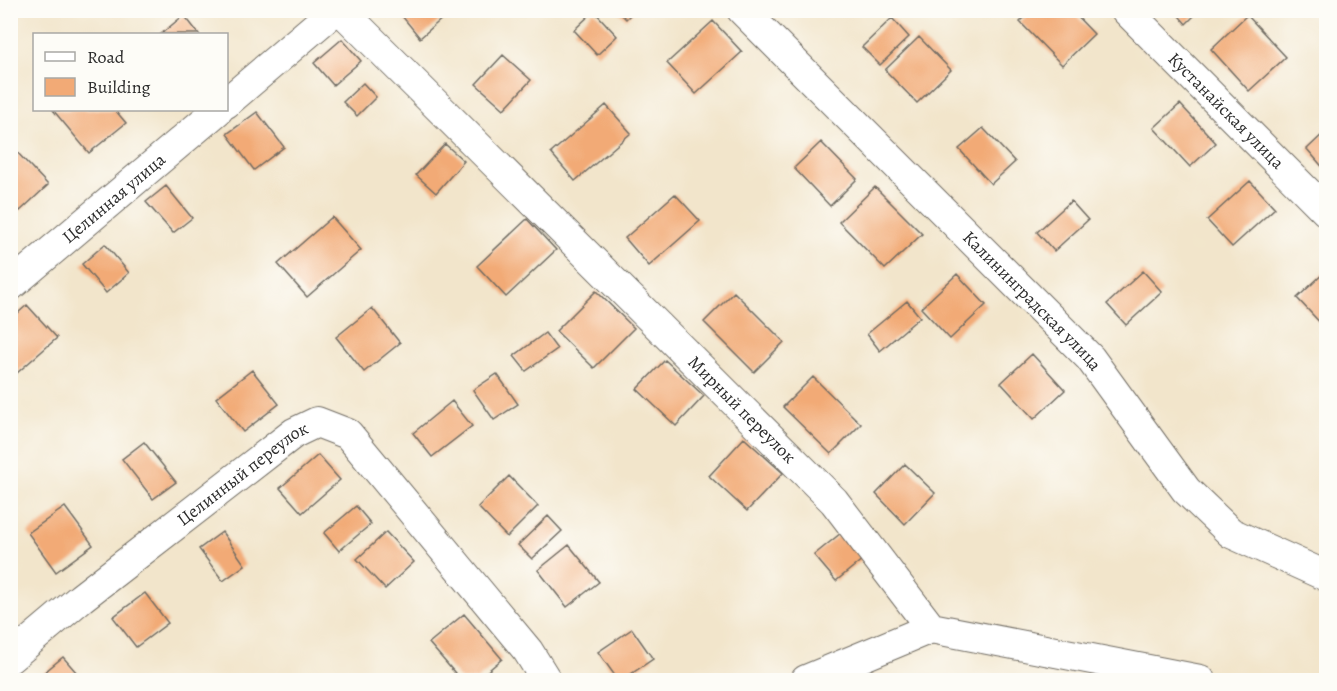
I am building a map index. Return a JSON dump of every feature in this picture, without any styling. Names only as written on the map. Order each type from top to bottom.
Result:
[{"type":"street","points":[[228,101],[335,10]]},
{"type":"street","name":"Мирный переулок","points":[[341,10],[834,501],[931,627]]},
{"type":"street","name":"Калининградская улица","points":[[742,10],[1090,358],[1186,490],[1230,533],[1326,576]]},
{"type":"street","name":"Кустанайская улица","points":[[1126,10],[1326,211]]},
{"type":"street","name":"Целинная улица","points":[[10,286],[217,111]]},
{"type":"street","name":"Целинный переулок","points":[[10,658],[81,598],[294,433],[317,422],[348,434],[528,651],[546,681]]},
{"type":"street","points":[[806,681],[931,627],[1200,681]]},
{"type":"building","points":[[397,10],[452,10],[420,38]]},
{"type":"building","points":[[617,10],[635,10],[626,19]]},
{"type":"building","points":[[1032,10],[1071,10],[1094,34],[1062,65],[1020,22]]},
{"type":"building","points":[[1174,10],[1200,10],[1186,24]]},
{"type":"building","points":[[594,11],[617,36],[597,55],[574,30]]},
{"type":"building","points":[[184,15],[198,33],[162,33]]},
{"type":"building","points":[[1247,15],[1286,57],[1249,91],[1211,49]]},
{"type":"building","points":[[892,18],[909,37],[880,65],[862,47]]},
{"type":"building","points":[[713,21],[742,52],[696,94],[667,63]]},
{"type":"building","points":[[919,37],[951,70],[917,103],[885,70]]},
{"type":"building","points":[[342,39],[361,61],[333,85],[314,63]]},
{"type":"building","points":[[503,55],[531,80],[504,109],[476,84]]},
{"type":"building","points":[[363,83],[376,97],[357,116],[343,102]]},
{"type":"building","points":[[1180,104],[1216,143],[1190,167],[1154,128]]},
{"type":"building","points":[[606,105],[631,133],[575,181],[551,153]]},
{"type":"building","points":[[54,111],[116,111],[126,123],[89,153]]},
{"type":"building","points":[[257,112],[284,147],[254,170],[227,134]]},
{"type":"building","points":[[983,128],[1015,162],[991,184],[959,149]]},
{"type":"building","points":[[1326,131],[1326,171],[1307,149]]},
{"type":"building","points":[[821,142],[857,179],[830,206],[794,168]]},
{"type":"building","points":[[445,144],[464,161],[436,193],[416,175]]},
{"type":"building","points":[[15,150],[48,185],[20,211],[10,201],[10,155]]},
{"type":"building","points":[[1250,181],[1275,208],[1232,247],[1207,220]]},
{"type":"building","points":[[166,186],[192,218],[173,233],[146,202]]},
{"type":"building","points":[[875,187],[922,234],[885,269],[839,222]]},
{"type":"building","points":[[675,194],[700,221],[649,266],[625,238]]},
{"type":"building","points":[[1071,201],[1088,220],[1054,251],[1037,232]]},
{"type":"building","points":[[332,217],[361,250],[307,297],[278,264]]},
{"type":"building","points":[[527,219],[556,250],[506,297],[477,266]]},
{"type":"building","points":[[105,244],[129,273],[106,293],[82,264]]},
{"type":"building","points":[[1143,271],[1162,292],[1126,325],[1107,304]]},
{"type":"building","points":[[1326,271],[1326,329],[1297,298]]},
{"type":"building","points":[[957,274],[986,305],[950,339],[921,308]]},
{"type":"building","points":[[596,291],[634,328],[594,368],[556,331]]},
{"type":"building","points":[[734,292],[784,342],[754,372],[704,322]]},
{"type":"building","points":[[907,301],[920,317],[880,351],[867,334]]},
{"type":"building","points":[[27,305],[57,338],[17,373],[10,366],[10,320]]},
{"type":"building","points":[[372,308],[400,343],[364,372],[336,337]]},
{"type":"building","points":[[545,333],[557,349],[526,371],[514,356]]},
{"type":"building","points":[[1032,354],[1065,390],[1034,419],[1001,383]]},
{"type":"building","points":[[665,360],[704,396],[676,426],[637,389]]},
{"type":"building","points":[[252,370],[279,404],[243,432],[216,398]]},
{"type":"building","points":[[497,374],[518,404],[494,420],[473,390]]},
{"type":"building","points":[[813,377],[861,424],[831,454],[783,407]]},
{"type":"building","points":[[452,401],[472,426],[432,457],[413,433]]},
{"type":"building","points":[[744,438],[783,473],[747,511],[709,476]]},
{"type":"building","points":[[144,442],[176,482],[153,499],[122,459]]},
{"type":"building","points":[[318,455],[340,480],[302,513],[280,488]]},
{"type":"building","points":[[905,464],[935,493],[905,524],[876,494]]},
{"type":"building","points":[[509,476],[538,506],[507,537],[478,507]]},
{"type":"building","points":[[356,506],[371,524],[339,551],[324,533]]},
{"type":"building","points":[[65,507],[93,545],[56,572],[28,533]]},
{"type":"building","points":[[548,516],[562,531],[532,559],[518,545]]},
{"type":"building","points":[[222,532],[245,565],[223,581],[199,549]]},
{"type":"building","points":[[386,532],[414,562],[385,589],[357,559]]},
{"type":"building","points":[[841,533],[863,559],[836,581],[814,555]]},
{"type":"building","points":[[569,545],[599,582],[567,607],[538,570]]},
{"type":"building","points":[[145,593],[168,623],[136,647],[113,617]]},
{"type":"building","points":[[464,614],[502,659],[477,680],[461,680],[429,643]]},
{"type":"building","points":[[632,629],[653,659],[622,680],[618,680],[598,652]]},
{"type":"building","points":[[63,657],[83,680],[35,680]]}]
